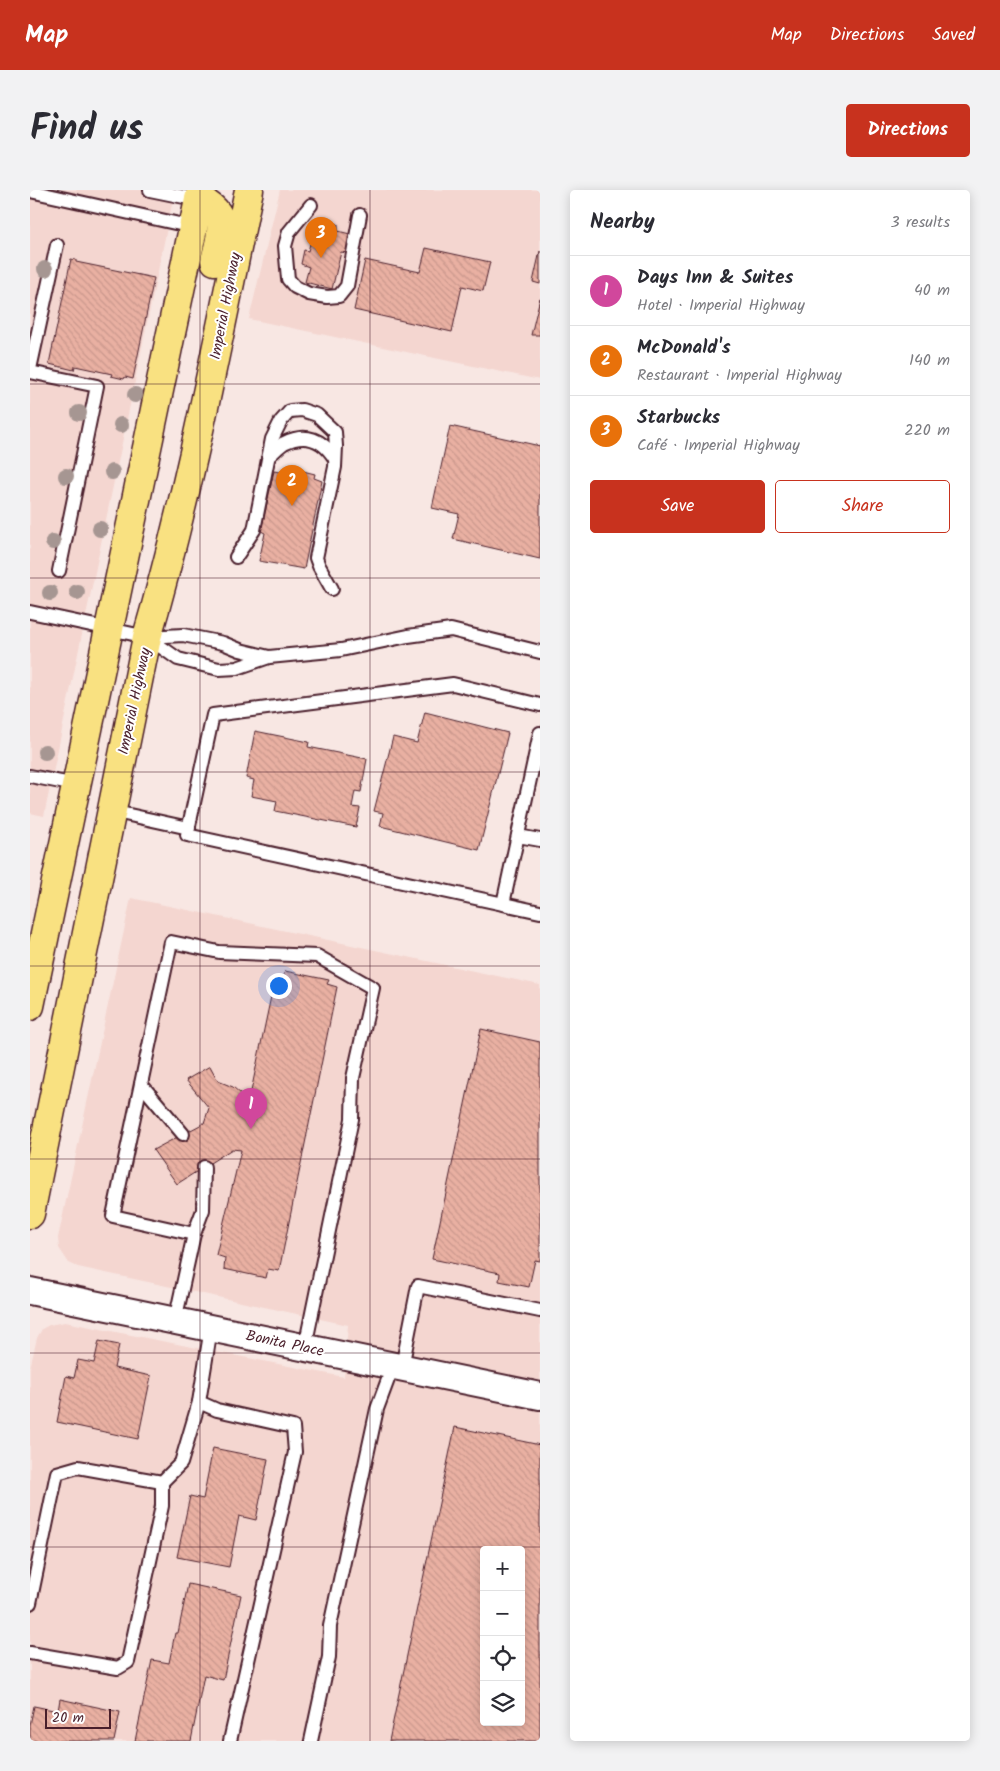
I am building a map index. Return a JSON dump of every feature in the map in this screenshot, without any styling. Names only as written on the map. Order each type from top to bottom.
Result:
[{"type":"main road","name":"Imperial Highway","points":[[30,1214],[147,637],[162,586],[210,379],[249,190]]},
{"type":"main road","points":[[30,1006],[200,195]]},
{"type":"main road","points":[[200,195],[216,211],[222,227],[199,340],[199,351],[210,379]]},
{"type":"street","name":"Bonita Place","points":[[30,1291],[540,1396]]},
{"type":"lane","points":[[150,190],[200,195]]},
{"type":"lane","points":[[30,191],[193,227]]},
{"type":"lane","points":[[311,205],[289,232],[285,246],[288,279],[295,287],[309,294],[327,297],[340,296],[347,286],[360,215]]},
{"type":"lane","points":[[57,245],[30,371],[97,386],[59,571]]},
{"type":"lane","points":[[236,557],[254,530],[272,439],[281,421],[290,411],[302,410],[317,415],[335,432],[335,459],[316,558],[332,589]]},
{"type":"lane","points":[[269,456],[282,443],[304,437],[321,442],[328,447],[335,459]]},
{"type":"lane","points":[[30,612],[147,637],[183,635],[223,643],[240,650],[268,657]]},
{"type":"lane","points":[[147,637],[178,659],[219,669],[237,668],[268,657],[341,650],[408,636],[451,630],[540,652]]},
{"type":"lane","points":[[540,706],[453,684],[213,715],[187,835],[540,912]]},
{"type":"lane","points":[[504,904],[540,732]]},
{"type":"lane","points":[[30,776],[76,785]]},
{"type":"lane","points":[[111,811],[189,828]]},
{"type":"lane","points":[[518,836],[540,840]]},
{"type":"lane","points":[[194,1234],[112,1216],[171,942],[219,952],[317,956],[374,988],[353,1078],[352,1119],[305,1348]]},
{"type":"lane","points":[[141,1084],[183,1134]]},
{"type":"lane","points":[[175,1321],[194,1234],[203,1210],[204,1167]]},
{"type":"lane","points":[[311,1741],[329,1657],[330,1626],[377,1409],[398,1366],[418,1286],[540,1311]]},
{"type":"lane","points":[[30,1652],[118,1668],[128,1662],[162,1506],[162,1482],[181,1463],[199,1402],[211,1328]]},
{"type":"lane","points":[[199,1402],[217,1410],[293,1426],[295,1452],[230,1741]]},
{"type":"lane","points":[[30,1603],[57,1472],[78,1467],[162,1482]]},
{"type":"shaded area","points":[[30,190],[175,190],[44,816],[30,813]]},
{"type":"shaded area","points":[[280,190],[540,190],[540,380],[249,319]]},
{"type":"shaded area","points":[[131,898],[540,985],[540,1741],[30,1741],[30,1368],[37,1338],[42,1329],[49,1325],[65,1322],[344,1377],[348,1325],[78,1267],[69,1263],[59,1248],[58,1238]]},
{"type":"building","points":[[317,220],[338,224],[338,231],[350,234],[347,253],[341,252],[332,289],[305,282],[309,267],[301,264],[304,250],[308,251]]},
{"type":"building","points":[[426,248],[490,262],[483,291],[462,286],[452,332],[354,310],[365,260],[420,272]]},
{"type":"building","points":[[540,251],[540,284],[533,282]]},
{"type":"building","points":[[71,259],[76,260],[76,262],[154,278],[133,379],[125,377],[124,379],[111,376],[112,374],[75,366],[74,370],[49,364]]},
{"type":"building","points":[[540,298],[540,335],[531,335]]},
{"type":"building","points":[[450,426],[540,446],[540,559],[453,539],[459,514],[432,508]]},
{"type":"building","points":[[299,470],[315,474],[314,478],[322,481],[304,569],[259,561],[265,533],[261,531],[274,471],[298,475]]},
{"type":"building","points":[[425,712],[508,733],[479,850],[380,826],[383,813],[374,811],[393,737],[417,743]]},
{"type":"building","points":[[255,731],[309,742],[308,747],[367,759],[361,792],[355,791],[352,807],[360,808],[356,827],[275,811],[277,801],[251,796],[254,780],[246,778]]},
{"type":"building","points":[[285,971],[329,980],[327,984],[337,987],[279,1271],[268,1269],[266,1278],[224,1269],[225,1258],[216,1255],[241,1150],[232,1149],[177,1184],[153,1150],[204,1123],[209,1108],[186,1080],[210,1066],[218,1081],[233,1087],[249,1101],[274,982],[281,984]]},
{"type":"building","points":[[481,1029],[540,1042],[540,1261],[535,1260],[529,1287],[499,1281],[500,1273],[432,1259]]},
{"type":"building","points":[[99,1341],[119,1345],[114,1368],[151,1376],[138,1439],[57,1422],[66,1376],[74,1378],[78,1360],[94,1363]]},
{"type":"building","points":[[455,1427],[540,1445],[540,1741],[389,1741]]},
{"type":"building","points":[[213,1448],[268,1459],[256,1520],[239,1516],[229,1567],[177,1557],[190,1496],[203,1499]]},
{"type":"building","points":[[188,1584],[241,1595],[223,1680],[204,1675],[191,1741],[135,1741],[152,1660],[169,1663],[175,1633],[178,1633]]},
{"type":"building","points":[[60,1699],[120,1712],[114,1741],[30,1741],[30,1725],[34,1706],[58,1711]]},
{"type":"place","name":"Starbucks","points":[[321,258]]},
{"type":"place","name":"McDonald's","points":[[292,506]]},
{"type":"place","name":"Days Inn & Suites","points":[[251,1129]]}]
